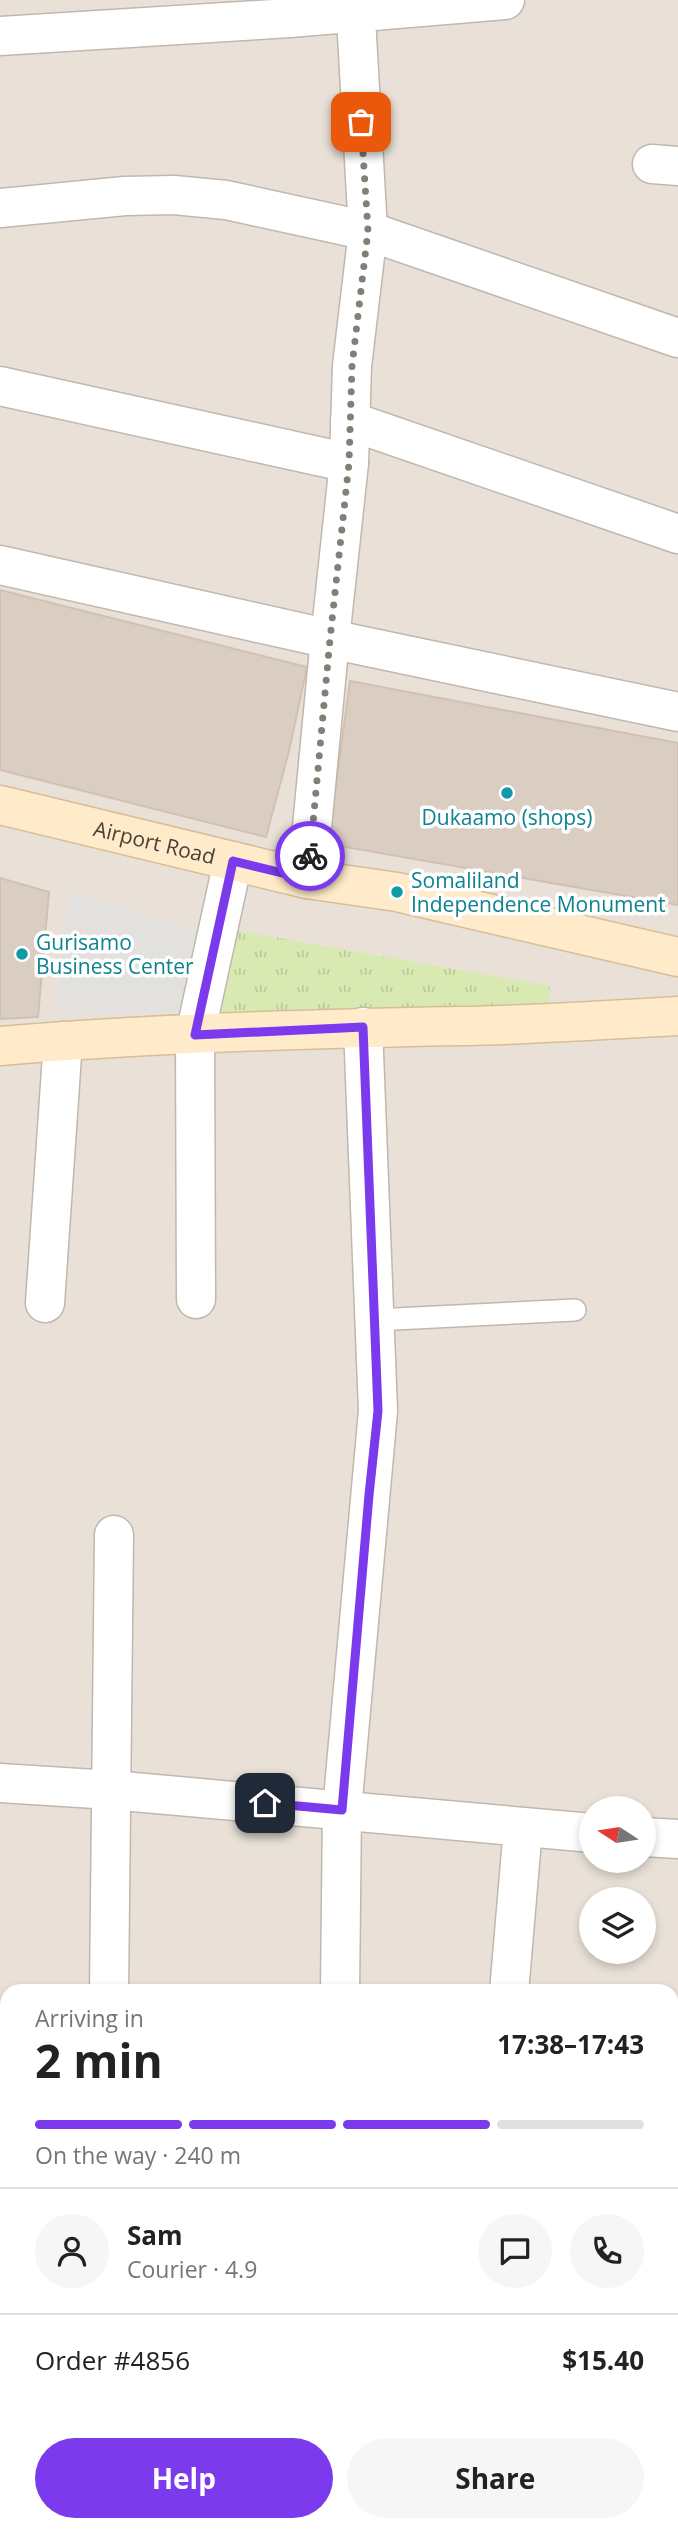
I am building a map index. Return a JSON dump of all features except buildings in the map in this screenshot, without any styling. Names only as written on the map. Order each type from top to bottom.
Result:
[{"type":"main road","name":"Airport Road","points":[[0,805],[307,879],[397,892],[678,957]]},
{"type":"main road","points":[[0,1046],[363,1027],[463,1026],[678,1016]]},
{"type":"street","points":[[0,36],[354,6],[505,0]]},
{"type":"street","points":[[307,879],[349,463],[352,366],[368,231],[354,6]]},
{"type":"street","points":[[0,208],[125,196],[174,195],[226,200],[368,231],[678,338]]},
{"type":"street","points":[[0,386],[349,463]]},
{"type":"street","points":[[350,421],[678,534]]},
{"type":"street","points":[[0,565],[330,639],[678,712]]},
{"type":"street","points":[[196,1299],[195,1035],[233,861]]},
{"type":"street","points":[[340,1984],[342,1810],[378,1411],[363,1027]]},
{"type":"street","points":[[44,1303],[63,1041]]},
{"type":"street","points":[[109,1984],[114,1535]]},
{"type":"street","points":[[0,1783],[111,1790],[579,1832]]},
{"type":"street","points":[[510,1984],[523,1828]]},
{"type":"street","points":[[656,1837],[678,1839]]},
{"type":"lane","points":[[375,1320],[575,1310]]},
{"type":"shaded area","points":[[0,0],[678,0],[678,1984],[0,1984]]},
{"type":"shaded area","points":[[69,893],[206,931],[191,1013],[57,1015]]},
{"type":"green space","points":[[234,930],[550,986],[548,1008],[221,1015]]},
{"type":"way so far","points":[[310,856],[349,463],[352,366],[368,231],[361,122]]},
{"type":"place","name":"Dukaamo (shops)","points":[[507,793]]},
{"type":"place","name":"Somaliland Independence Monument","points":[[397,892]]},
{"type":"place","name":"Gurisamo Business Center","points":[[22,954]]},
{"type":"route","points":[[265,1803],[342,1810],[378,1411],[363,1027],[195,1035],[233,861],[307,879],[310,856]]}]
